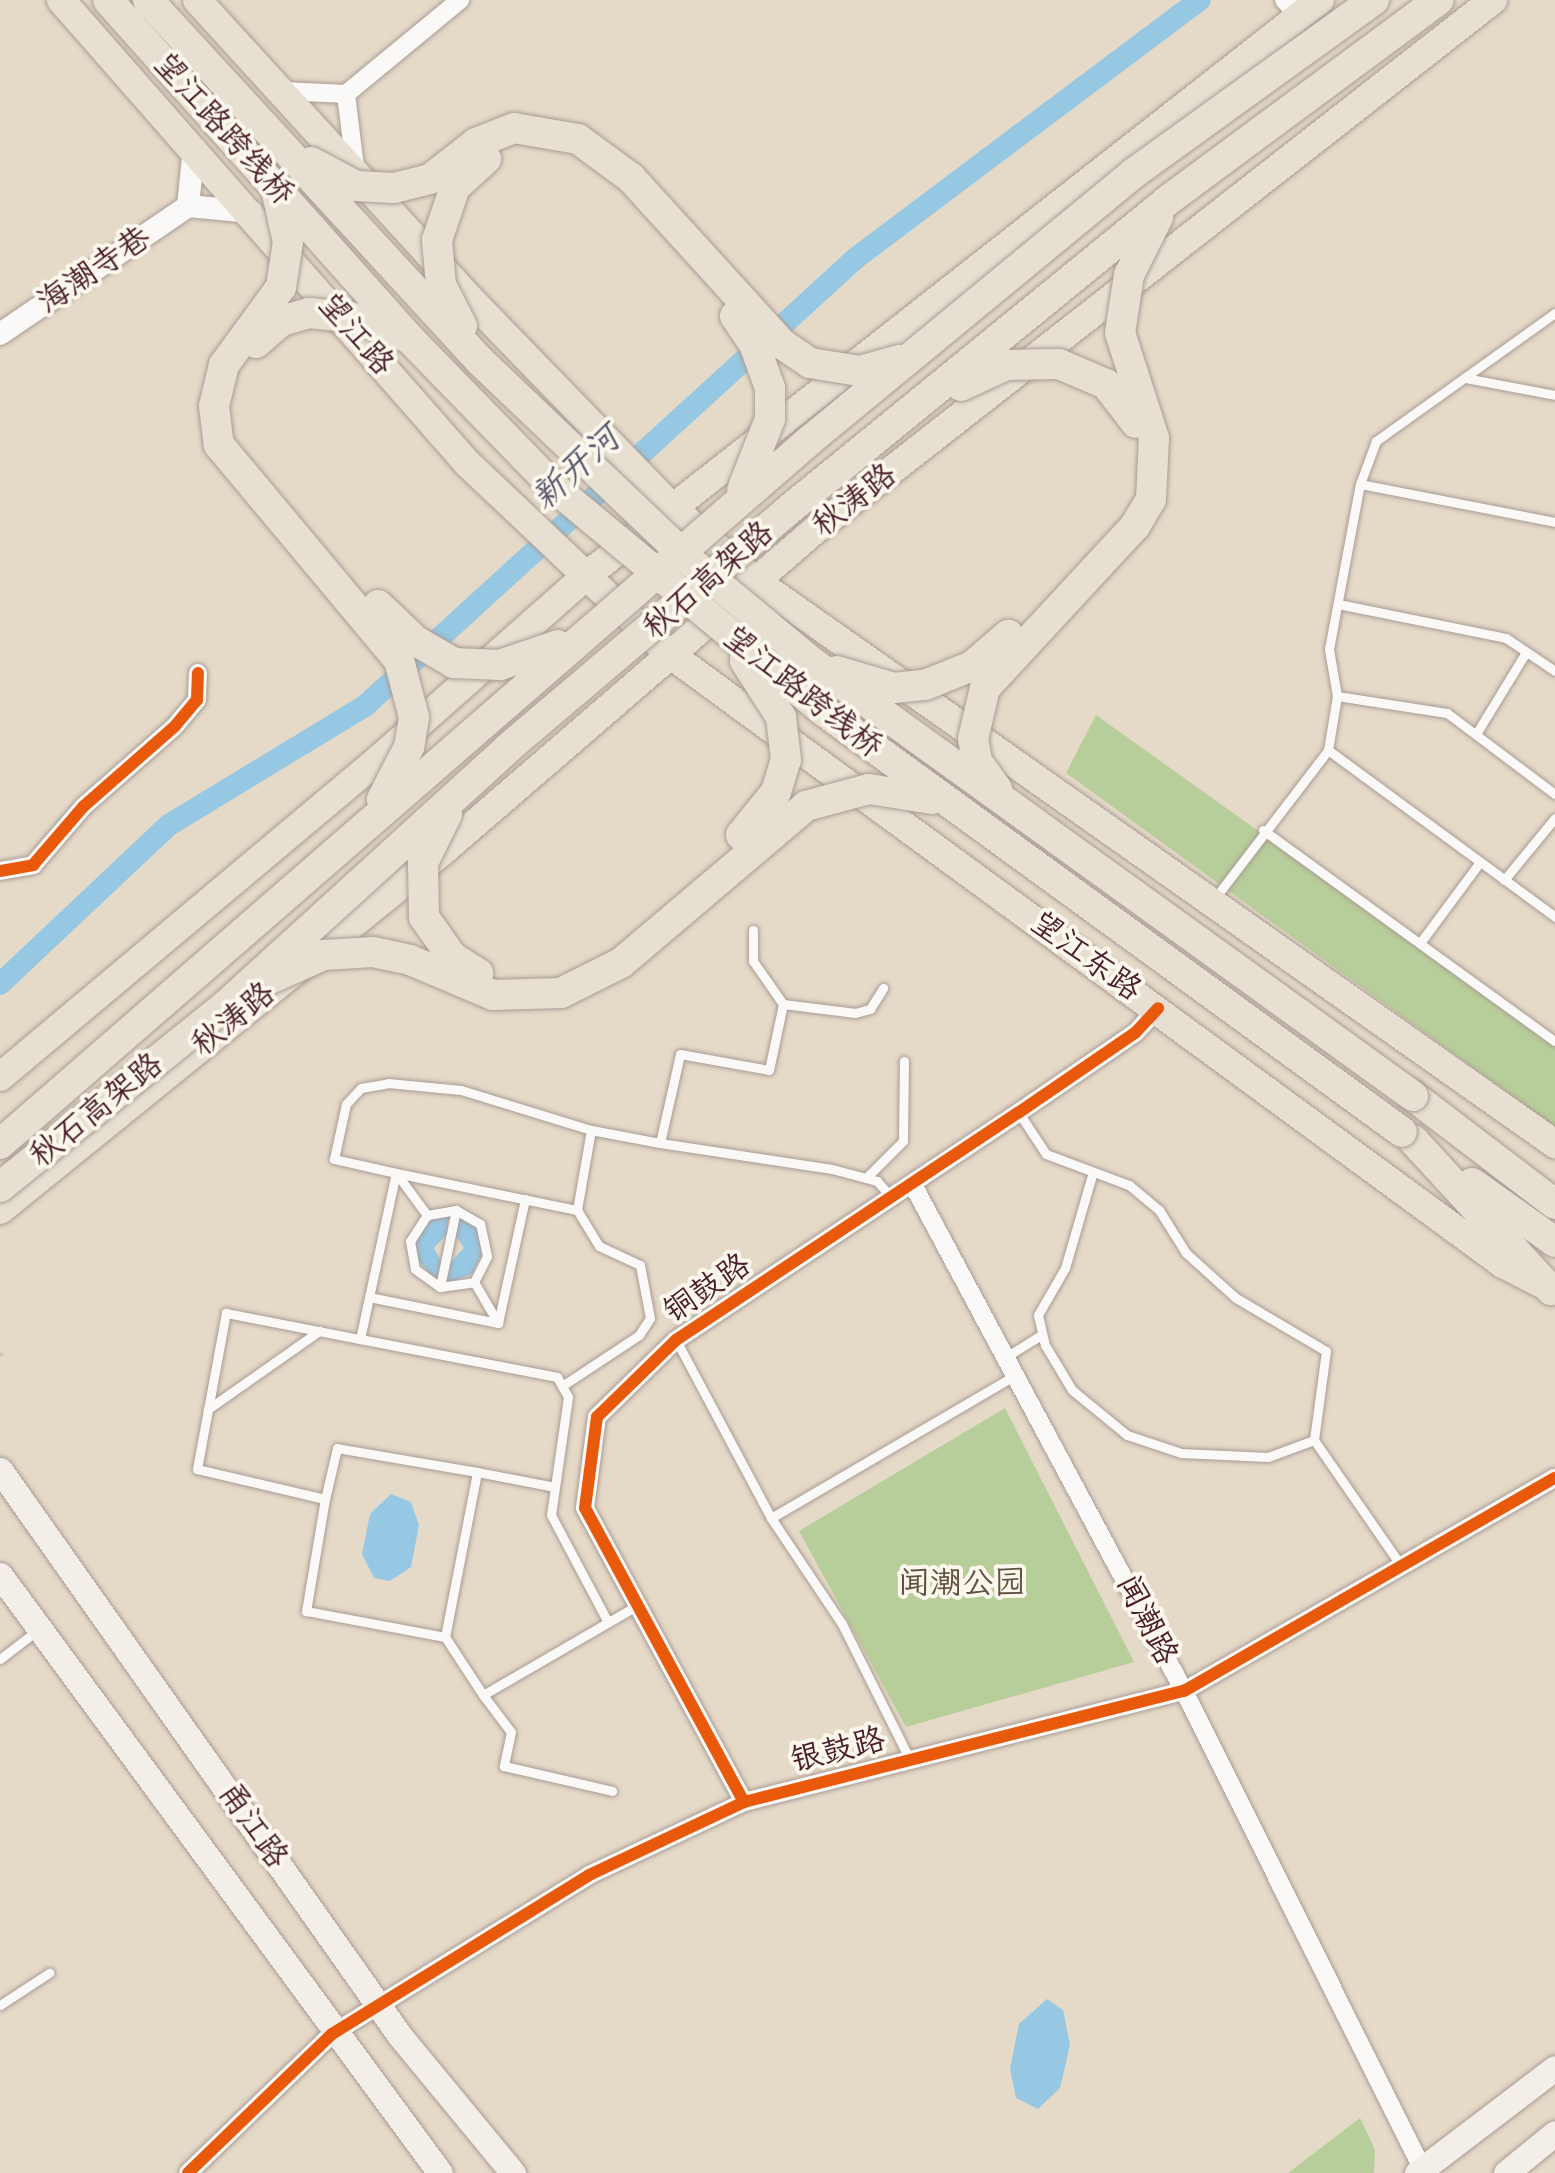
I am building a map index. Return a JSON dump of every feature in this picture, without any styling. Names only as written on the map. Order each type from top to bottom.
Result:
[{"type":"highway","name":"望江路跨线桥","points":[[108,0],[409,338],[556,489],[720,626],[957,810],[1407,1136]]},
{"type":"highway","name":"望江路跨线桥","points":[[148,0],[479,360],[690,561],[813,663],[1059,845],[1413,1096],[1555,1204]]},
{"type":"highway","name":"秋石高架路","points":[[0,1144],[592,628],[920,349],[1134,174],[1374,0]]},
{"type":"highway","name":"秋石高架路","points":[[0,1187],[226,1006],[473,778],[1167,202],[1439,0]]},
{"type":"highway","points":[[268,131],[337,179],[394,188],[430,179],[476,143],[514,128],[578,138],[631,178],[748,310],[810,362],[881,370],[920,349]]},
{"type":"highway","points":[[479,360],[441,284],[437,240],[455,187],[486,159],[524,146],[587,160],[743,326],[764,367],[770,419],[748,480],[725,514]]},
{"type":"highway","points":[[275,186],[288,242],[281,287],[224,365],[214,406],[219,446],[384,638],[410,688],[409,747],[356,832]]},
{"type":"highway","points":[[1059,845],[990,783],[977,762],[974,721],[998,668],[1135,526],[1151,498],[1154,438],[1120,333],[1129,276],[1167,202]]},
{"type":"highway","points":[[409,338],[350,318],[309,313],[280,321],[242,362],[234,385],[230,413],[253,464],[391,620],[438,656],[470,666],[500,665],[534,657],[592,628]]},
{"type":"highway","points":[[813,663],[894,688],[950,678],[989,653],[1133,505],[1143,467],[1138,428],[1106,384],[1083,371],[1036,362],[1006,365],[938,391]]},
{"type":"highway","points":[[473,778],[433,833],[422,863],[424,916],[452,957],[491,978],[532,984],[582,970],[746,830],[782,780],[781,717],[720,626]]},
{"type":"highway","points":[[226,1006],[293,965],[352,952],[410,960],[493,995],[561,993],[621,963],[806,806],[835,794],[891,788],[957,810]]},
{"type":"highway","points":[[1407,1136],[1555,1242]]},
{"type":"highway","points":[[1407,1136],[1553,1291]]},
{"type":"main road","name":"望江路","points":[[61,0],[252,212],[467,463],[667,652]]},
{"type":"main road","points":[[197,0],[356,169],[472,302],[672,507],[754,580],[1555,1144]]},
{"type":"main road","name":"秋涛路","points":[[0,1210],[442,851],[754,580],[1493,0]]},
{"type":"main road","points":[[0,1077],[350,785],[579,569],[672,507],[1301,5]]},
{"type":"main road","name":"望江东路","points":[[667,652],[1503,1264],[1553,1291]]},
{"type":"main road","name":"甬江路","points":[[0,1470],[377,2004],[514,2173]]},
{"type":"main road","name":"甬江路","points":[[0,1575],[332,2034],[440,2173]]},
{"type":"main road","points":[[1420,2171],[1555,2068]]},
{"type":"main road","points":[[1506,2173],[1555,2133]]},
{"type":"street","points":[[283,90],[346,94],[460,0]]},
{"type":"street","points":[[346,94],[347,140],[356,169]]},
{"type":"street","points":[[194,147],[188,206],[252,212]]},
{"type":"street","name":"海潮寺巷","points":[[0,334],[188,206]]},
{"type":"street","points":[[0,872],[33,865],[84,806],[175,726],[197,700],[198,673]]},
{"type":"street","name":"铜鼓路","points":[[744,1802],[585,1508],[596,1417],[676,1340],[1018,1113],[1134,1032],[1158,1008]]},
{"type":"street","name":"闻潮路","points":[[913,1185],[1018,1372],[1184,1692],[1420,2171]]},
{"type":"street","name":"银鼓路","points":[[188,2173],[332,2034],[589,1875],[744,1802],[1184,1692],[1403,1570],[1555,1478]]},
{"type":"lane","points":[[1213,900],[1328,750],[1337,696],[1329,649],[1360,484],[1376,441],[1555,314]]},
{"type":"lane","points":[[1465,378],[1555,395]]},
{"type":"lane","points":[[1360,484],[1555,522]]},
{"type":"lane","points":[[1338,604],[1506,638],[1555,671]]},
{"type":"lane","points":[[1476,734],[1526,652]]},
{"type":"lane","points":[[1337,696],[1447,713],[1555,794]]},
{"type":"lane","points":[[1328,750],[1555,917]]},
{"type":"lane","points":[[1504,880],[1555,818]]},
{"type":"lane","points":[[1264,830],[1554,1038]]},
{"type":"lane","points":[[1420,943],[1480,862]]},
{"type":"lane","points":[[660,1144],[680,1054],[769,1070],[783,1004],[754,961],[753,930]]},
{"type":"lane","points":[[783,1004],[855,1013],[870,1009],[883,988]]},
{"type":"lane","points":[[866,1178],[903,1141],[904,1061]]},
{"type":"lane","points":[[577,1210],[334,1158],[346,1104],[362,1088],[388,1082],[460,1090],[591,1130],[866,1178],[892,1199]]},
{"type":"lane","points":[[1018,1113],[1046,1154],[1092,1175],[1129,1185],[1159,1210],[1186,1253],[1236,1298],[1326,1351],[1314,1440],[1403,1570]]},
{"type":"lane","points":[[562,1386],[639,1335],[650,1318],[640,1265],[599,1246],[577,1210],[591,1130]]},
{"type":"lane","points":[[396,1173],[427,1215]]},
{"type":"lane","points":[[360,1339],[396,1173]]},
{"type":"lane","points":[[1092,1175],[1065,1268],[1038,1315],[1042,1334],[1072,1390],[1128,1435],[1181,1453],[1268,1457],[1314,1440]]},
{"type":"lane","points":[[498,1323],[525,1199]]},
{"type":"lane","points":[[440,1287],[456,1210]]},
{"type":"lane","points":[[456,1210],[480,1224],[488,1244],[474,1282],[440,1287],[424,1280],[409,1255],[414,1228],[427,1215],[456,1210]]},
{"type":"lane","points":[[474,1282],[498,1323]]},
{"type":"lane","points":[[369,1296],[498,1323]]},
{"type":"lane","points":[[325,1499],[197,1469],[226,1313],[557,1377],[568,1397],[551,1515],[608,1622]]},
{"type":"lane","points":[[208,1408],[320,1331]]},
{"type":"lane","points":[[1008,1355],[1042,1334]]},
{"type":"lane","points":[[676,1340],[771,1518],[842,1624],[910,1760]]},
{"type":"lane","points":[[771,1518],[1018,1372]]},
{"type":"lane","points":[[445,1636],[306,1611],[337,1448],[554,1487]]},
{"type":"lane","points":[[478,1472],[445,1636],[511,1732],[504,1766],[612,1790]]},
{"type":"lane","points":[[483,1695],[638,1605]]},
{"type":"lane","points":[[0,1659],[38,1630]]},
{"type":"lane","points":[[0,2005],[50,1973]]},
{"type":"green space","points":[[1096,715],[1555,1043],[1555,1127],[1066,773]]},
{"type":"green space","name":"闻潮公园","points":[[1005,1408],[1134,1662],[906,1727],[799,1531]]},
{"type":"green space","points":[[1360,2118],[1375,2150],[1374,2173],[1288,2173]]},
{"type":"water","points":[[449,1213],[447,1234],[434,1248],[441,1261],[437,1282],[412,1253],[423,1224]]},
{"type":"water","points":[[459,1216],[476,1226],[483,1251],[472,1274],[446,1284],[450,1263],[464,1248],[455,1235]]},
{"type":"water","points":[[391,1494],[411,1502],[419,1525],[411,1567],[390,1581],[374,1578],[362,1554],[370,1514]]},
{"type":"water","points":[[1047,1999],[1063,2010],[1070,2045],[1060,2088],[1038,2109],[1016,2098],[1010,2069],[1019,2024]]},
{"type":"waterway","name":"新开河","points":[[0,984],[169,825],[366,705],[856,258],[1200,0]]},
{"type":"cycle path","points":[[0,871],[33,865],[84,806],[175,726],[197,700],[198,673]]},
{"type":"cycle path","points":[[744,1802],[585,1508],[597,1417],[676,1340],[1135,1033],[1158,1008]]},
{"type":"cycle path","points":[[188,2173],[332,2034],[589,1875],[744,1802],[1184,1691],[1555,1478]]}]
